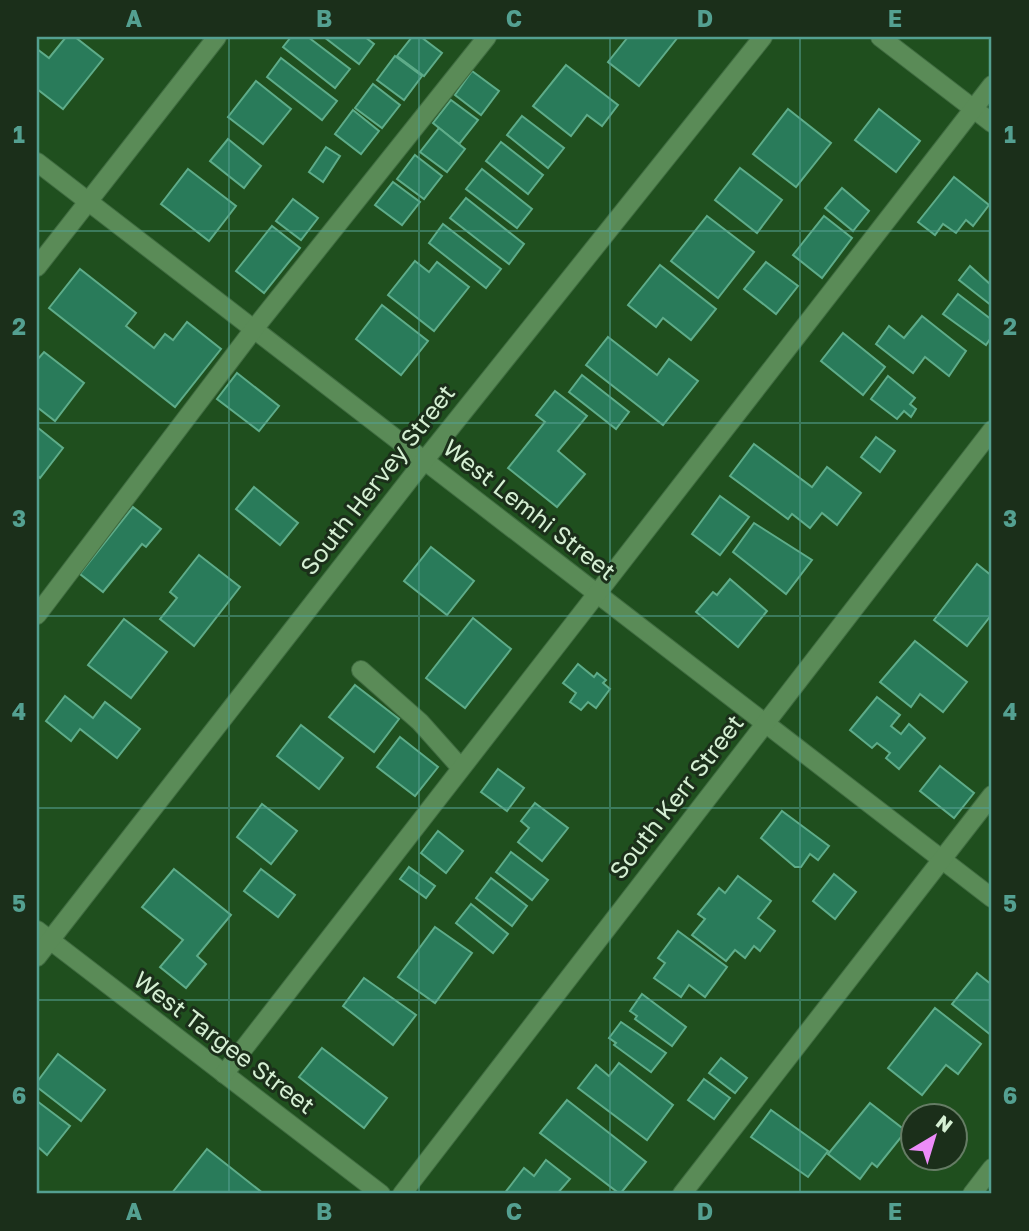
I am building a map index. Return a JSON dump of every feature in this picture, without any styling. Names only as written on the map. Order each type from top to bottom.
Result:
[{"type":"street","points":[[37,267],[217,37]]},
{"type":"street","points":[[37,615],[254,329],[486,37]]},
{"type":"street","name":"South Hervey Street","points":[[37,957],[43,935],[763,37]]},
{"type":"street","points":[[880,37],[992,123]]},
{"type":"street","points":[[224,1074],[992,85]]},
{"type":"street","name":"West Lemhi Street","points":[[37,162],[992,898]]},
{"type":"street","name":"South Kerr Street","points":[[402,1194],[992,430]]},
{"type":"street","points":[[361,670],[420,722],[461,768]]},
{"type":"street","points":[[682,1194],[992,795]]},
{"type":"street","name":"West Targee Street","points":[[43,935],[381,1194]]},
{"type":"street","points":[[972,1194],[992,1168]]},
{"type":"building","points":[[66,37],[75,37],[103,59],[63,109],[37,89],[37,49],[49,58]]},
{"type":"building","points":[[291,37],[308,37],[350,69],[335,88],[283,47]]},
{"type":"building","points":[[324,37],[365,37],[374,44],[359,64]]},
{"type":"building","points":[[412,37],[421,37],[442,53],[424,76],[397,56]]},
{"type":"building","points":[[628,37],[678,37],[639,86],[608,62]]},
{"type":"building","points":[[395,56],[422,76],[404,100],[377,80]]},
{"type":"building","points":[[281,58],[337,101],[322,120],[267,77]]},
{"type":"building","points":[[566,65],[618,105],[602,126],[587,115],[571,136],[533,106]]},
{"type":"building","points":[[472,71],[499,91],[481,115],[455,95]]},
{"type":"building","points":[[256,81],[291,109],[263,144],[228,117]]},
{"type":"building","points":[[373,84],[400,105],[382,128],[355,108]]},
{"type":"building","points":[[451,100],[478,120],[459,144],[433,123]]},
{"type":"building","points":[[788,109],[831,143],[796,187],[753,154]]},
{"type":"building","points":[[879,109],[920,141],[896,172],[855,140]]},
{"type":"building","points":[[353,110],[379,131],[361,154],[335,134]]},
{"type":"building","points":[[522,116],[564,148],[548,168],[507,135]]},
{"type":"building","points":[[439,128],[465,149],[447,172],[420,152]]},
{"type":"building","points":[[228,139],[261,166],[244,188],[210,161]]},
{"type":"building","points":[[501,142],[543,175],[528,194],[486,161]]},
{"type":"building","points":[[326,147],[340,156],[323,182],[309,172]]},
{"type":"building","points":[[415,155],[442,176],[424,199],[397,179]]},
{"type":"building","points":[[740,168],[782,200],[757,233],[715,200]]},
{"type":"building","points":[[188,169],[236,206],[209,241],[161,204]]},
{"type":"building","points":[[482,169],[532,209],[517,228],[466,189]]},
{"type":"building","points":[[954,177],[989,205],[973,226],[966,220],[956,233],[943,224],[935,235],[918,222]]},
{"type":"building","points":[[393,182],[420,202],[402,225],[375,205]]},
{"type":"building","points":[[842,188],[869,211],[853,231],[825,208]]},
{"type":"building","points":[[466,198],[524,244],[509,264],[450,218]]},
{"type":"building","points":[[293,199],[318,218],[301,240],[276,221]]},
{"type":"building","points":[[707,216],[754,252],[718,298],[671,261]]},
{"type":"building","points":[[824,216],[852,238],[822,278],[793,255]]},
{"type":"building","points":[[443,224],[501,269],[486,288],[429,243]]},
{"type":"building","points":[[272,226],[300,248],[264,293],[236,271]]},
{"type":"building","points":[[415,261],[429,272],[437,262],[469,287],[434,331],[388,295]]},
{"type":"building","points":[[766,262],[798,286],[776,314],[744,289]]},
{"type":"building","points":[[660,265],[716,309],[691,340],[663,318],[656,327],[628,305]]},
{"type":"building","points":[[970,266],[990,284],[992,282],[992,306],[959,280]]},
{"type":"building","points":[[80,269],[136,313],[126,326],[154,348],[165,334],[173,340],[187,322],[221,349],[175,407],[49,308]]},
{"type":"building","points":[[958,294],[992,320],[992,336],[986,345],[943,314]]},
{"type":"building","points":[[382,305],[428,341],[401,375],[356,339]]},
{"type":"building","points":[[922,316],[966,351],[949,376],[925,357],[913,373],[876,344],[889,326],[904,338]]},
{"type":"building","points":[[843,333],[885,367],[863,395],[821,361]]},
{"type":"building","points":[[608,337],[657,375],[669,359],[698,381],[663,425],[586,365]]},
{"type":"building","points":[[44,352],[84,383],[55,421],[37,407],[37,360]]},
{"type":"building","points":[[237,373],[279,406],[259,431],[217,399]]},
{"type":"building","points":[[582,375],[629,412],[616,429],[569,392]]},
{"type":"building","points":[[888,376],[915,398],[910,404],[916,409],[911,417],[904,411],[897,419],[871,399]]},
{"type":"building","points":[[555,391],[587,416],[558,451],[585,474],[557,507],[508,468],[545,422],[536,415]]},
{"type":"building","points":[[37,427],[63,448],[40,478],[37,475]]},
{"type":"building","points":[[876,437],[895,451],[880,472],[861,457]]},
{"type":"building","points":[[754,444],[812,487],[827,467],[861,493],[837,525],[822,513],[810,528],[792,514],[788,519],[730,476]]},
{"type":"building","points":[[254,487],[298,523],[280,545],[236,509]]},
{"type":"building","points":[[720,496],[749,517],[720,555],[692,534]]},
{"type":"building","points":[[133,507],[161,529],[146,547],[142,544],[103,592],[80,574]]},
{"type":"building","points":[[754,523],[812,560],[786,594],[733,552]]},
{"type":"building","points":[[431,547],[474,581],[447,615],[404,581]]},
{"type":"building","points":[[199,555],[240,587],[194,646],[160,619],[177,598],[170,592]]},
{"type":"building","points":[[977,564],[992,576],[992,614],[967,646],[934,620]]},
{"type":"building","points":[[730,579],[767,611],[738,647],[696,612],[713,592],[717,595]]},
{"type":"building","points":[[473,618],[511,649],[465,708],[426,678]]},
{"type":"building","points":[[124,619],[167,652],[131,698],[88,665]]},
{"type":"building","points":[[915,641],[967,682],[943,712],[920,694],[911,707],[880,682]]},
{"type":"building","points":[[578,664],[594,677],[597,673],[606,680],[603,683],[610,689],[596,708],[588,702],[581,710],[570,702],[576,693],[563,683]]},
{"type":"building","points":[[355,685],[399,719],[374,752],[329,717]]},
{"type":"building","points":[[65,696],[93,718],[105,702],[140,729],[117,758],[80,729],[71,741],[46,721]]},
{"type":"building","points":[[877,697],[900,715],[891,726],[901,734],[909,724],[925,738],[899,769],[886,758],[890,753],[877,743],[872,748],[850,730]]},
{"type":"building","points":[[301,725],[343,758],[319,789],[277,756]]},
{"type":"building","points":[[400,737],[438,767],[415,796],[377,767]]},
{"type":"building","points":[[940,766],[974,793],[954,818],[920,791]]},
{"type":"building","points":[[498,769],[524,788],[507,811],[481,792]]},
{"type":"building","points":[[535,803],[568,828],[542,861],[518,842],[529,828],[521,821]]},
{"type":"building","points":[[262,804],[297,831],[271,864],[237,837]]},
{"type":"building","points":[[782,811],[829,846],[818,860],[810,854],[801,867],[795,867],[761,838]]},
{"type":"building","points":[[438,831],[463,851],[446,873],[421,853]]},
{"type":"building","points":[[511,852],[548,880],[532,900],[496,872]]},
{"type":"building","points":[[409,867],[435,886],[426,898],[400,879]]},
{"type":"building","points":[[174,869],[231,915],[197,956],[206,964],[186,988],[160,967],[183,940],[142,907]]},
{"type":"building","points":[[261,869],[295,895],[278,917],[244,891]]},
{"type":"building","points":[[834,874],[856,892],[835,919],[813,901]]},
{"type":"building","points":[[738,876],[771,901],[758,918],[775,931],[760,951],[754,946],[745,958],[735,950],[726,961],[692,935],[705,919],[698,914],[719,888],[725,893]]},
{"type":"building","points":[[491,878],[527,906],[512,926],[476,898]]},
{"type":"building","points":[[471,904],[508,934],[493,953],[456,923]]},
{"type":"building","points":[[435,927],[472,953],[435,1003],[398,977]]},
{"type":"building","points":[[678,931],[727,967],[705,997],[689,985],[681,997],[654,978],[665,963],[658,958]]},
{"type":"building","points":[[977,973],[992,985],[992,1036],[952,1004]]},
{"type":"building","points":[[364,978],[416,1015],[393,1045],[343,1006]]},
{"type":"building","points":[[642,994],[686,1027],[672,1046],[635,1019],[637,1016],[630,1011]]},
{"type":"building","points":[[935,1008],[981,1044],[958,1074],[946,1065],[922,1095],[888,1068]]},
{"type":"building","points":[[621,1022],[666,1053],[651,1072],[614,1045],[616,1043],[609,1038]]},
{"type":"building","points":[[322,1048],[387,1098],[364,1128],[299,1077]]},
{"type":"building","points":[[58,1054],[105,1090],[81,1121],[37,1087],[37,1082]]},
{"type":"building","points":[[721,1058],[747,1078],[735,1093],[709,1073]]},
{"type":"building","points":[[619,1063],[673,1105],[647,1140],[578,1088],[596,1065],[609,1076]]},
{"type":"building","points":[[704,1079],[730,1098],[714,1119],[688,1100]]},
{"type":"building","points":[[567,1100],[646,1162],[620,1194],[540,1133]]},
{"type":"building","points":[[37,1101],[70,1126],[47,1155],[37,1146]]},
{"type":"building","points":[[870,1103],[900,1126],[900,1138],[877,1167],[872,1163],[860,1179],[828,1154]]},
{"type":"building","points":[[771,1110],[828,1151],[808,1177],[751,1137]]},
{"type":"building","points":[[207,1149],[264,1194],[172,1193]]},
{"type":"building","points":[[546,1160],[570,1179],[557,1194],[504,1194],[524,1168],[534,1176]]}]
